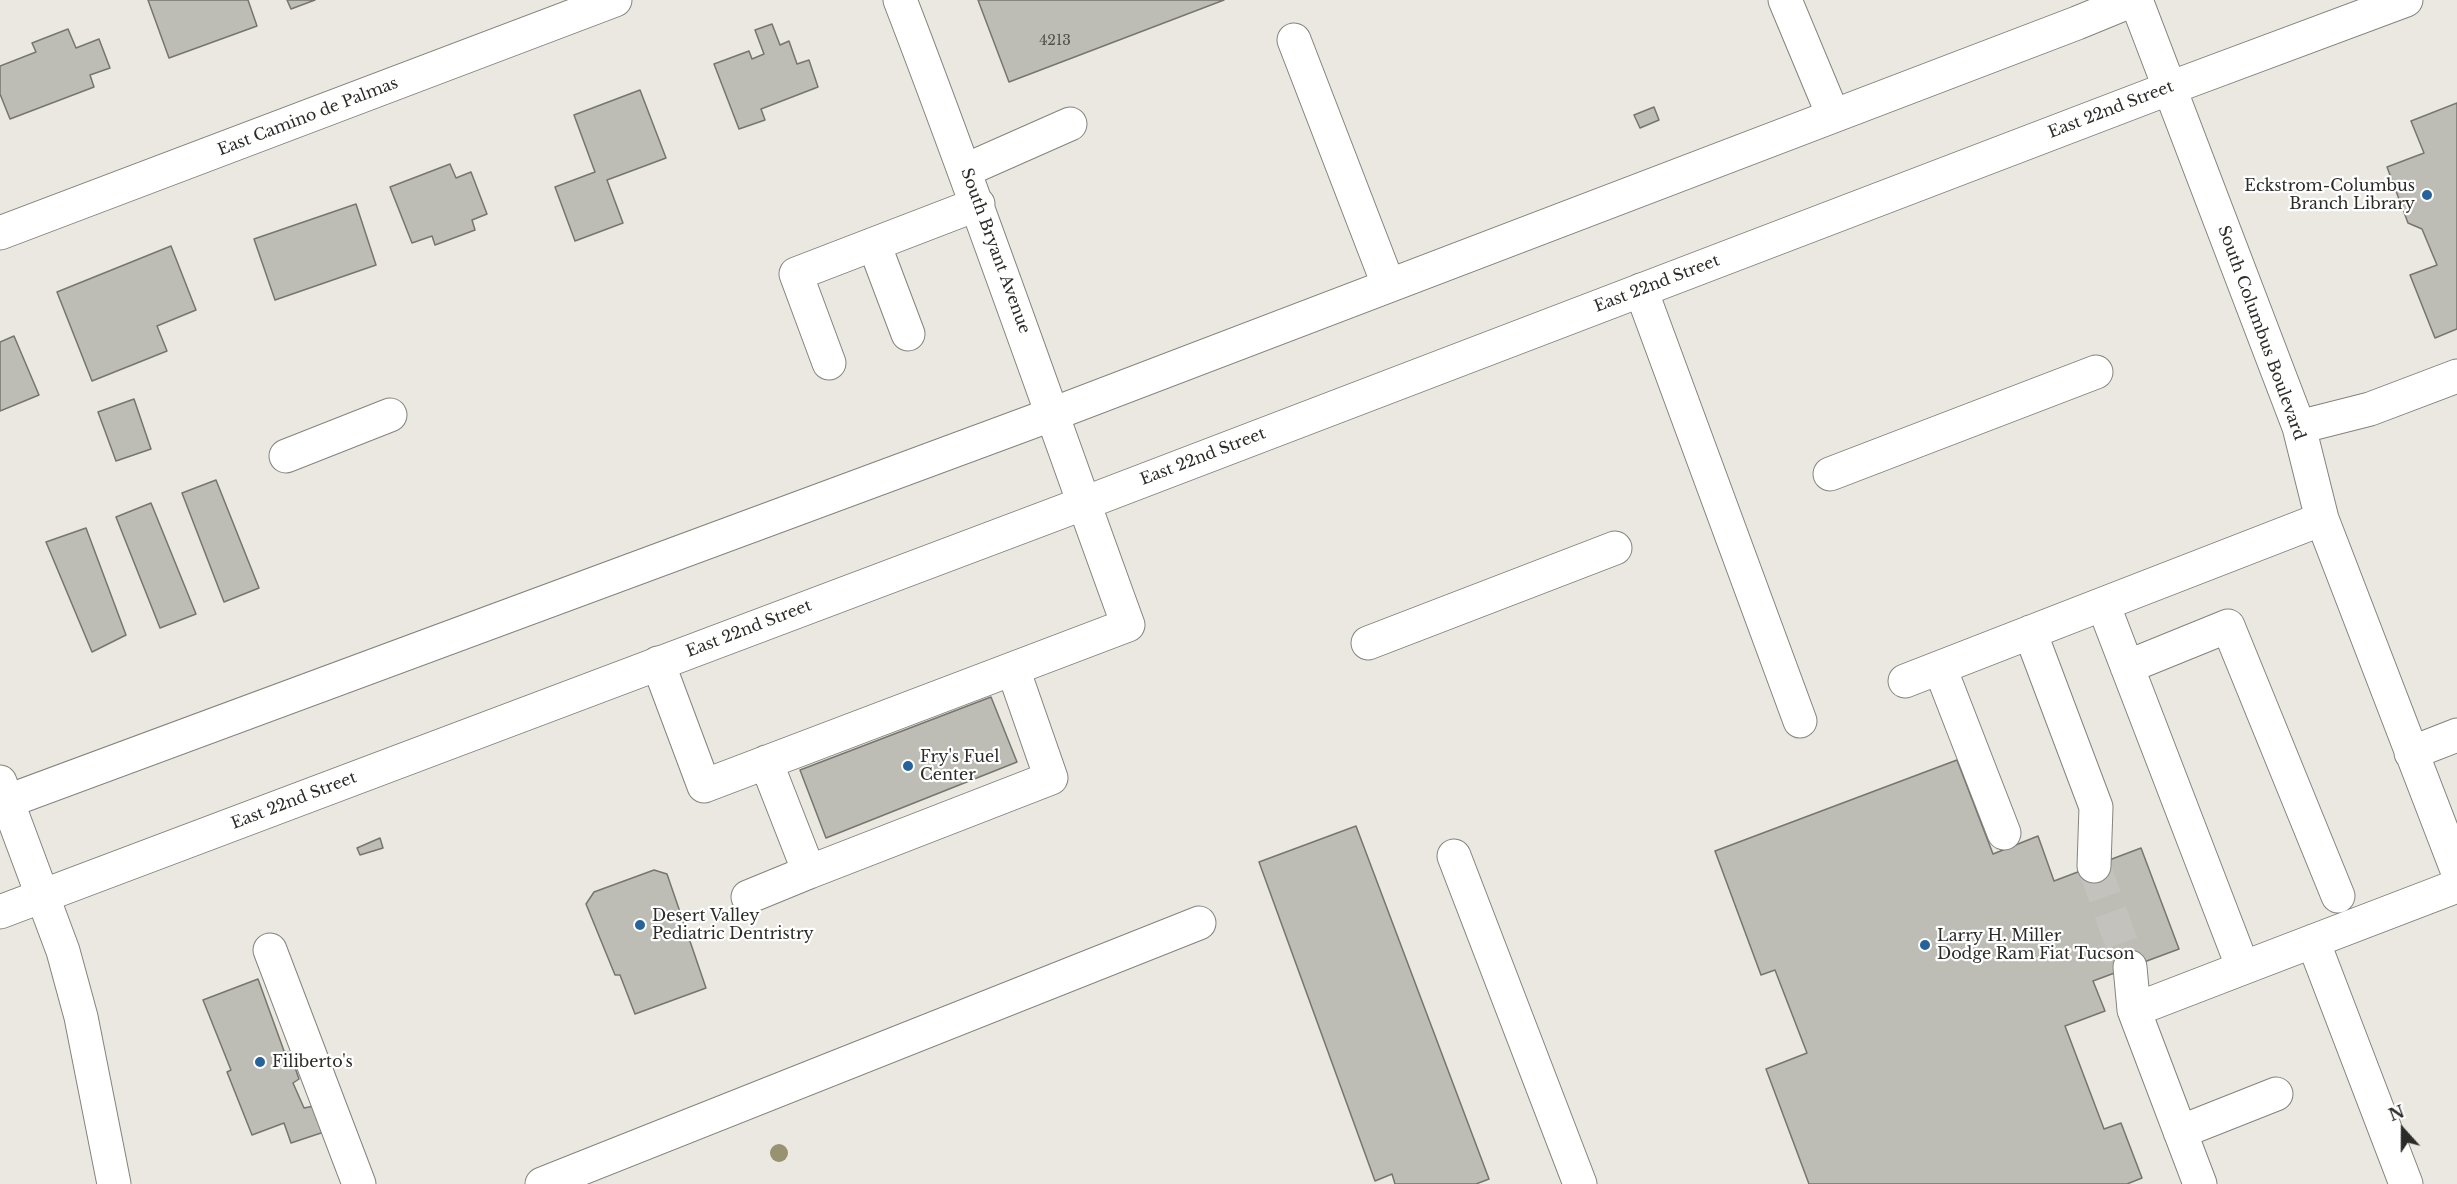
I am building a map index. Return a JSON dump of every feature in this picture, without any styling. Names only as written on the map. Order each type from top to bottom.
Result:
[{"type":"main road","name":"East Camino de Palmas","points":[[0,233],[615,0]]},
{"type":"main road","name":"South Bryant Avenue","points":[[900,0],[966,170],[1053,414],[1082,504],[1128,625],[1013,669]]},
{"type":"main road","points":[[1785,0],[1833,116]]},
{"type":"main road","points":[[114,1184],[81,1017],[63,951],[43,895],[2,796],[1053,414],[2135,0]]},
{"type":"main road","name":"South Columbus Boulevard","points":[[2135,0],[2299,427],[2322,519],[2457,870]]},
{"type":"main road","name":"East 22nd Street","points":[[0,912],[1082,504],[2406,0]]},
{"type":"main road","points":[[1294,40],[1388,284]]},
{"type":"main road","points":[[966,170],[1070,124]]},
{"type":"main road","points":[[829,363],[796,274],[978,204]]},
{"type":"main road","points":[[874,244],[908,334]]},
{"type":"main road","points":[[1641,290],[1800,721]]},
{"type":"main road","points":[[1830,474],[2096,372]]},
{"type":"main road","points":[[2299,427],[2370,409],[2457,376]]},
{"type":"main road","points":[[286,456],[390,416]]},
{"type":"main road","points":[[1905,681],[2322,519]]},
{"type":"main road","points":[[1368,643],[1615,548]]},
{"type":"main road","points":[[2103,604],[2243,968]]},
{"type":"main road","points":[[2127,666],[2228,626],[2338,896]]},
{"type":"main road","points":[[2030,633],[2096,807],[2094,866]]},
{"type":"main road","points":[[658,663],[704,786],[1013,669],[1051,778],[748,897]]},
{"type":"main road","points":[[1940,668],[2004,833]]},
{"type":"main road","points":[[2412,753],[2457,735]]},
{"type":"main road","points":[[766,762],[809,872]]},
{"type":"main road","points":[[1454,856],[1580,1184]]},
{"type":"main road","points":[[2134,1010],[2457,886]]},
{"type":"main road","points":[[542,1184],[1198,923]]},
{"type":"main road","points":[[2313,941],[2406,1184]]},
{"type":"main road","points":[[270,950],[359,1184]]},
{"type":"main road","points":[[2130,968],[2134,1010],[2200,1184]]},
{"type":"main road","points":[[2180,1132],[2276,1094]]},
{"type":"building","points":[[148,0],[248,0],[257,26],[169,58]]},
{"type":"building","points":[[287,0],[315,0],[291,9]]},
{"type":"building","points":[[978,0],[1224,0],[1009,82]]},
{"type":"building","points":[[772,24],[780,45],[789,41],[797,64],[809,60],[818,87],[761,109],[765,120],[739,129],[714,64],[749,51],[752,59],[764,54],[755,30]]},
{"type":"building","points":[[68,29],[76,48],[99,39],[110,68],[90,75],[94,87],[10,119],[0,94],[0,66],[36,52],[32,43]]},
{"type":"building","points":[[640,90],[666,158],[607,180],[623,223],[575,241],[555,187],[595,172],[574,115]]},
{"type":"building","name":"Eckstrom-Columbus Branch Library","points":[[2457,103],[2457,329],[2435,338],[2410,275],[2437,265],[2422,229],[2408,223],[2387,167],[2424,153],[2411,121]]},
{"type":"building","points":[[1654,107],[1659,120],[1640,128],[1634,115]]},
{"type":"building","points":[[450,164],[456,178],[471,172],[487,214],[472,220],[475,230],[435,245],[432,236],[412,243],[390,187]]},
{"type":"building","points":[[356,204],[376,265],[275,300],[254,239]]},
{"type":"building","points":[[171,246],[196,310],[157,326],[167,351],[92,381],[57,292]]},
{"type":"building","points":[[14,336],[39,395],[0,411],[0,342]]},
{"type":"building","points":[[134,399],[151,449],[116,461],[98,412]]},
{"type":"building","points":[[216,480],[259,588],[224,602],[182,493]]},
{"type":"building","points":[[151,503],[196,614],[160,628],[116,517]]},
{"type":"building","points":[[86,528],[126,635],[92,652],[46,542]]},
{"type":"building","name":"Fry's Fuel Center","points":[[991,697],[1017,762],[826,838],[800,770]]},
{"type":"building","points":[[1957,760],[1993,854],[2038,836],[2054,881],[2141,848],[2179,949],[2093,981],[2105,1011],[2065,1026],[2104,1129],[2121,1123],[2142,1178],[2127,1184],[1809,1184],[1766,1069],[1807,1053],[1775,970],[1761,975],[1715,851]]},
{"type":"building","points":[[1356,826],[1489,1179],[1476,1184],[1395,1184],[1392,1174],[1375,1181],[1259,862]]},
{"type":"building","points":[[380,838],[383,848],[360,855],[357,848]]},
{"type":"building","name":"Desert Valley Pediatric Dentristry","points":[[654,870],[667,874],[706,988],[635,1014],[620,975],[615,975],[586,904],[594,892]]},
{"type":"building","name":"Filiberto's","points":[[258,979],[284,1051],[290,1053],[299,1079],[293,1083],[304,1108],[314,1106],[324,1132],[291,1143],[284,1123],[252,1135],[227,1072],[231,1070],[203,1000]]},
{"type":"tunnel","points":[[2094,866],[2130,967]]},
{"type":"place","name":"Eckstrom-Columbus Branch Library","points":[[2427,195]]},
{"type":"place","name":"Fry's Fuel Center","points":[[908,766]]},
{"type":"place","name":"Desert Valley Pediatric Dentristry","points":[[640,925]]},
{"type":"place","name":"Larry H. Miller Dodge Ram Fiat Tucson","points":[[1925,945]]},
{"type":"place","name":"Filiberto's","points":[[260,1062]]}]
